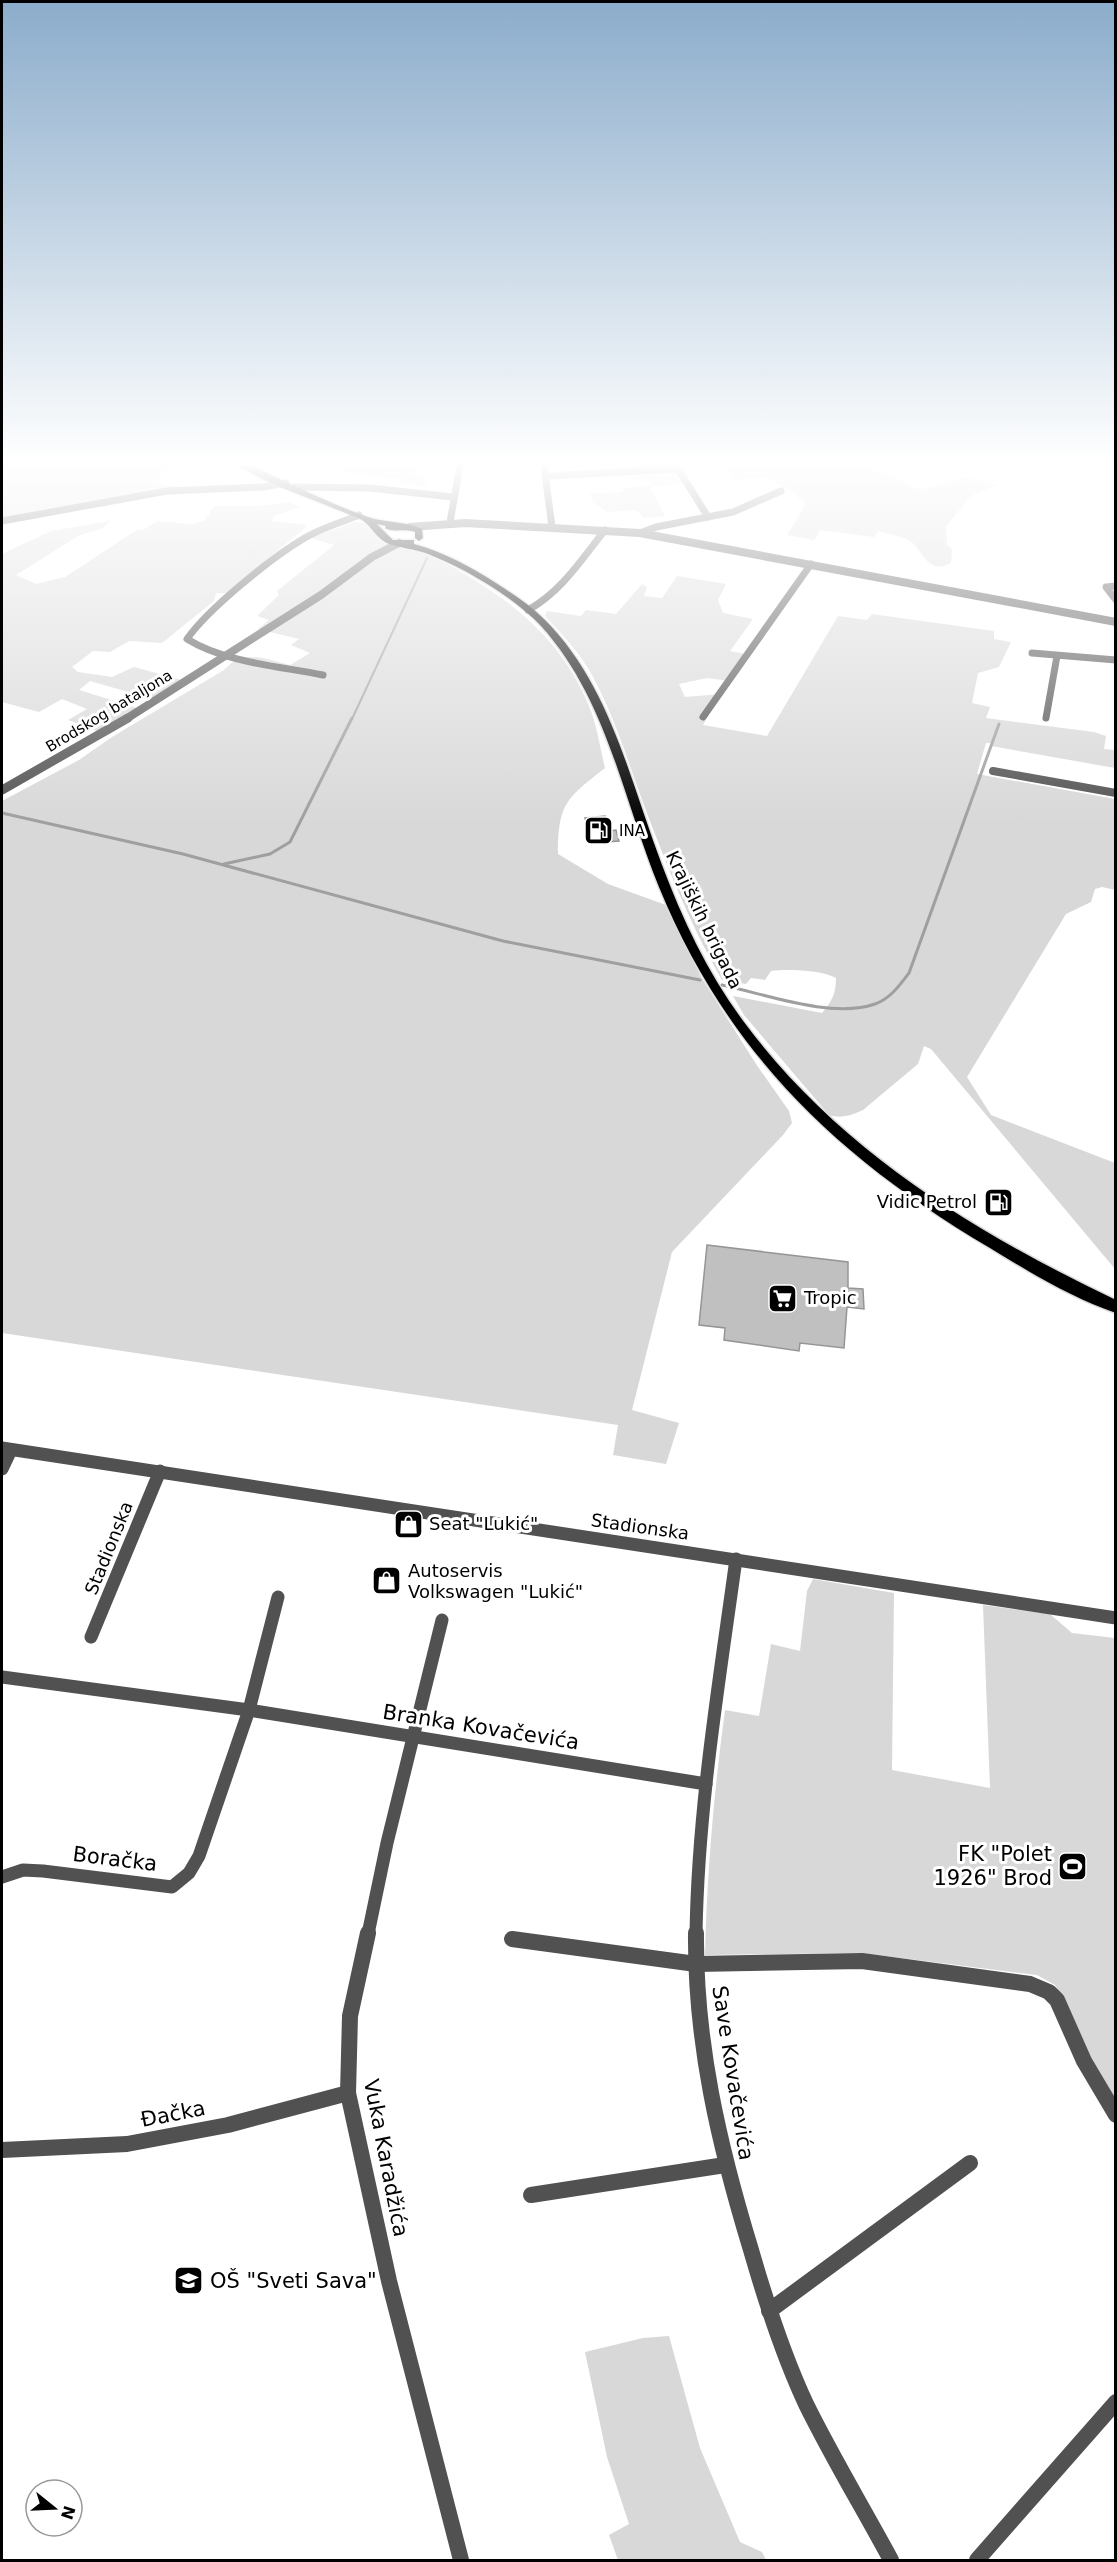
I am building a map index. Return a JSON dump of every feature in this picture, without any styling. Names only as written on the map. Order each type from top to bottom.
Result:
[{"type":"main road","name":"Krajiških brigada","points":[[493,586],[528,609],[544,624],[567,652],[594,696],[657,867],[675,908],[719,996],[766,1059],[822,1120],[909,1187],[998,1245],[1116,1307]]},
{"type":"street","points":[[244,586],[188,635],[187,639],[192,644],[229,655],[323,675]]},
{"type":"street","name":"Brodskog bataljona","points":[[2,790],[121,722],[229,655],[334,586]]},
{"type":"street","points":[[528,609],[538,606],[559,586]]},
{"type":"street","points":[[703,717],[796,586]]},
{"type":"street","points":[[924,586],[1116,622]]},
{"type":"street","points":[[1116,586],[1106,587],[1116,600]]},
{"type":"street","points":[[1032,653],[1116,660]]},
{"type":"street","points":[[1046,718],[1057,656]]},
{"type":"street","points":[[993,771],[1116,793]]},
{"type":"street","points":[[2,1469],[6,1449]]},
{"type":"street","name":"Stadionska","points":[[6,1449],[1116,1618]]},
{"type":"street","name":"Stadionska","points":[[91,1637],[160,1471]]},
{"type":"street","name":"Save Kovačevića","points":[[736,1559],[706,1784],[697,1880],[698,2002],[708,2079],[725,2165],[769,2311],[806,2403],[891,2560]]},
{"type":"street","points":[[249,1710],[278,1597]]},
{"type":"street","name":"Vuka Karadžića","points":[[442,1620],[387,1843],[350,2016],[348,2093],[390,2281],[461,2560]]},
{"type":"street","name":"Branka Kovačevića","points":[[2,1677],[249,1710],[706,1784]]},
{"type":"street","name":"Boračka","points":[[2,1877],[23,1870],[43,1871],[172,1887],[189,1874],[199,1856],[249,1710]]},
{"type":"street","points":[[512,1939],[696,1964],[862,1961],[1030,1984],[1049,1992],[1057,2000],[1084,2061],[1116,2115]]},
{"type":"street","name":"Đačka","points":[[2,2150],[127,2144],[228,2125],[348,2093]]},
{"type":"street","points":[[769,2311],[969,2163]]},
{"type":"street","points":[[531,2194],[725,2165]]},
{"type":"street","points":[[977,2560],[1116,2402]]},
{"type":"shaded area","points":[[2,586],[235,586],[226,593],[216,593],[214,601],[162,643],[129,641],[110,652],[93,651],[72,667],[78,672],[112,677],[134,667],[189,682],[153,699],[90,681],[79,690],[137,708],[97,731],[68,720],[87,709],[62,699],[39,712],[2,702]]},
{"type":"shaded area","points":[[284,586],[483,586],[523,615],[549,641],[571,671],[589,706],[605,768],[573,795],[567,803],[560,823],[558,854],[608,884],[666,905],[701,977],[789,1111],[792,1123],[783,1135],[672,1252],[632,1410],[679,1423],[666,1464],[613,1455],[618,1425],[2,1333],[2,801],[79,760],[112,737],[239,659],[264,658],[290,665],[310,653],[291,645],[299,639],[258,629],[269,620],[257,616],[279,595],[277,591]]},
{"type":"shaded area","points":[[641,586],[647,587],[644,596],[662,598],[670,586],[725,586],[718,600],[723,613],[753,619],[730,651],[745,654],[729,681],[707,678],[679,684],[685,697],[721,694],[703,725],[767,736],[838,616],[867,620],[872,614],[994,631],[994,639],[1011,642],[999,667],[978,673],[972,703],[990,707],[986,718],[1094,732],[1106,736],[1104,749],[1115,750],[1115,768],[991,746],[992,743],[986,743],[977,774],[1115,799],[1115,890],[1102,887],[1095,889],[1091,902],[1066,914],[967,1077],[991,1115],[1115,1163],[1115,1269],[931,1049],[924,1046],[918,1064],[863,1110],[838,1117],[829,1115],[744,1015],[733,996],[822,1013],[833,997],[836,978],[813,972],[786,970],[771,971],[765,980],[751,978],[746,984],[722,980],[678,892],[601,692],[577,652],[545,616],[547,611],[581,616],[586,610],[616,614]]},
{"type":"shaded area","points":[[813,1579],[894,1593],[892,1770],[990,1788],[983,1605],[1050,1614],[1072,1633],[1115,1638],[1115,2101],[1096,2072],[1064,1999],[1055,1985],[1037,1975],[861,1953],[705,1955],[707,1893],[725,1710],[759,1716],[771,1644],[800,1651],[807,1591]]},
{"type":"shaded area","points":[[669,2336],[700,2448],[740,2542],[762,2552],[766,2560],[618,2560],[609,2535],[629,2524],[607,2457],[585,2352],[643,2338]]},
{"type":"building","name":"INA","points":[[605,816],[609,831],[616,830],[619,841],[592,843],[585,818]]},
{"type":"building","name":"Tropic","points":[[707,1245],[848,1262],[848,1288],[863,1289],[864,1309],[847,1307],[844,1348],[800,1343],[799,1351],[724,1340],[725,1328],[699,1325]]},
{"type":"waterway","points":[[352,719],[414,586]]},
{"type":"waterway","points":[[224,864],[270,854],[290,842],[352,718]]},
{"type":"waterway","points":[[722,985],[798,1003],[839,1009],[875,1004],[890,995],[909,973],[999,724]]},
{"type":"waterway","points":[[2,813],[183,854],[503,941],[700,980]]},
{"type":"place","name":"INA","points":[[598,831]]},
{"type":"place","name":"Vidic Petrol","points":[[998,1202]]},
{"type":"place","name":"Tropic","points":[[783,1298]]},
{"type":"place","name":"Seat \"Lukić\"","points":[[408,1524]]},
{"type":"place","name":"Autoservis Volkswagen \"Lukić\"","points":[[387,1581]]},
{"type":"place","name":"FK \"Polet 1926\" Brod","points":[[1073,1866]]},
{"type":"place","name":"OŠ \"Sveti Sava\"","points":[[189,2281]]}]
